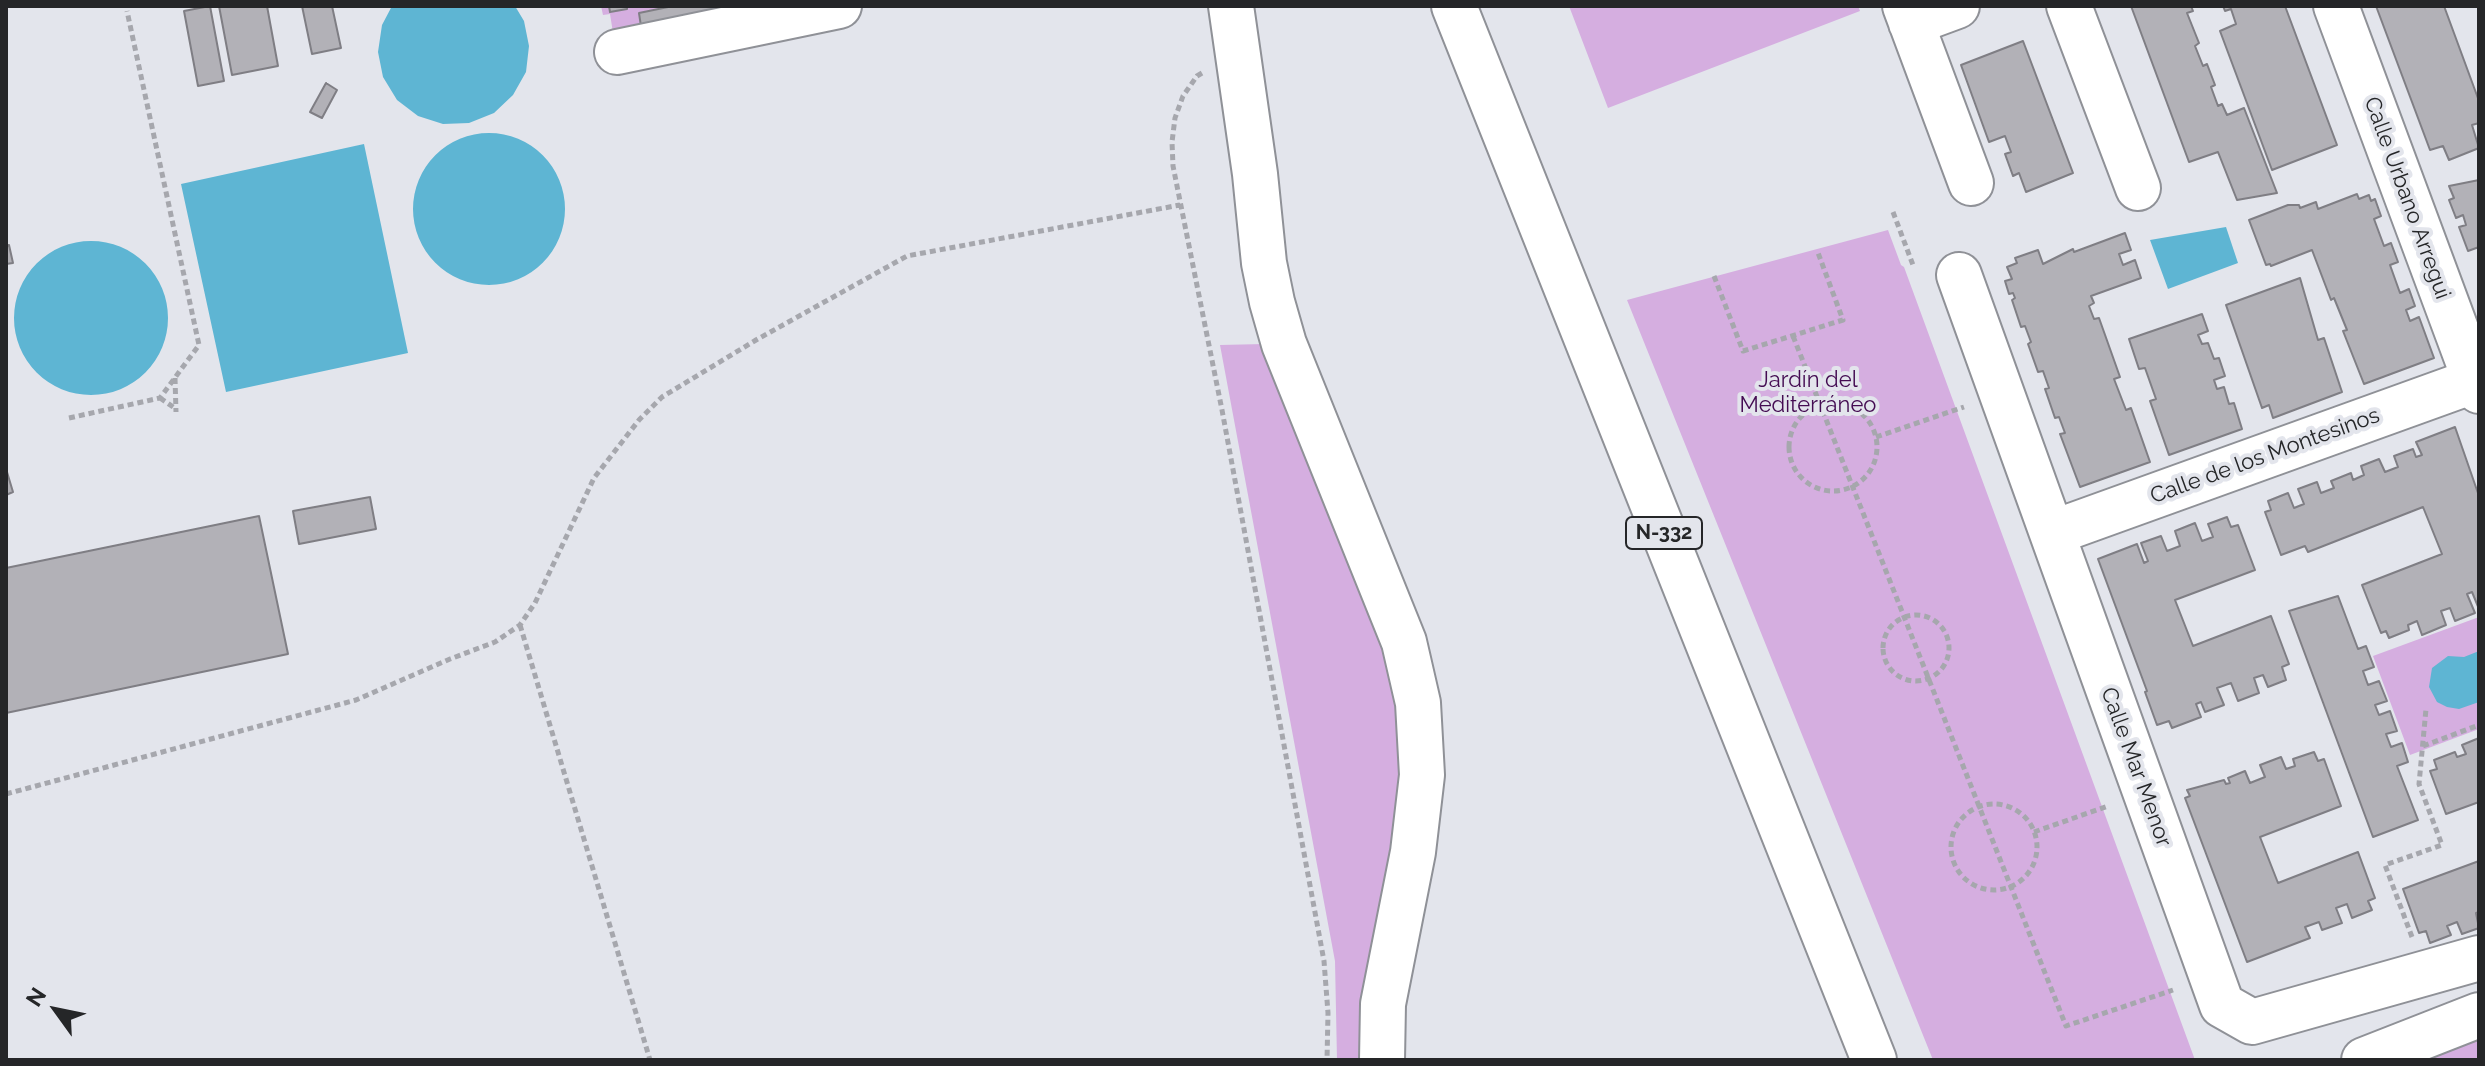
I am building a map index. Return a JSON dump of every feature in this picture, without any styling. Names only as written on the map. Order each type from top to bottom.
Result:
[{"type":"main road","points":[[617,52],[839,6]]},
{"type":"main road","points":[[1231,6],[1240,52],[1258,223],[1272,302],[1284,344],[1404,642],[1418,703],[1422,775],[1413,852],[1383,1004],[1382,1060]]},
{"type":"main road","name":"N-332","points":[[1454,6],[1874,1060]]},
{"type":"main road","points":[[1957,6],[1908,15],[1971,183]]},
{"type":"main road","points":[[2069,6],[2138,188]]},
{"type":"main road","name":"Calle Urbano Arregui","points":[[2336,6],[2478,384]]},
{"type":"main road","name":"Calle Mar Menor","points":[[1959,275],[2222,1005],[2252,1022],[2479,958]]},
{"type":"main road","name":"Calle de los Montesinos","points":[[2052,533],[2478,384]]},
{"type":"main road","points":[[2364,1060],[2479,1015]]},
{"type":"path","points":[[69,418],[160,398],[199,345],[127,11]]},
{"type":"path","points":[[1240,52],[1197,76],[1183,96],[1175,118],[1172,142],[1180,205],[1225,425],[1324,961],[1328,1013],[1327,1060]]},
{"type":"path","points":[[6,794],[356,700],[495,642],[520,625],[535,603],[594,478],[639,420],[662,397],[756,340],[907,256],[1180,205]]},
{"type":"path","points":[[1893,212],[1913,265]]},
{"type":"path","points":[[1714,276],[1743,351],[1843,320],[1817,250]]},
{"type":"path","points":[[1793,336],[2066,1026],[2173,990]]},
{"type":"path","points":[[160,398],[176,411],[175,378]]},
{"type":"path","points":[[1834,403],[1861,412],[1871,423],[1876,437],[1877,452],[1873,466],[1853,487],[1840,491],[1827,491],[1803,480],[1790,457],[1789,444],[1798,419],[1820,404],[1834,403]]},
{"type":"path","points":[[1876,437],[1964,407]]},
{"type":"path","points":[[1923,615],[1931,619],[1939,624],[1948,640],[1947,659],[1936,674],[1928,678],[1908,680],[1891,669],[1886,660],[1884,640],[1895,623],[1904,617],[1923,615]]},
{"type":"path","points":[[520,625],[650,1060]]},
{"type":"path","points":[[2413,940],[2385,865],[2442,845],[2419,784],[2426,709]]},
{"type":"path","points":[[2423,746],[2479,725]]},
{"type":"path","points":[[2006,806],[2018,811],[2034,832],[2037,848],[2033,864],[2024,878],[2010,888],[1996,891],[1981,889],[1967,882],[1957,870],[1951,841],[1956,827],[1966,815],[1979,807],[2006,806]]},
{"type":"path","points":[[2034,832],[2108,806]]},
{"type":"green space","points":[[601,6],[766,6],[614,39],[610,14],[603,15]]},
{"type":"green space","points":[[1569,6],[1858,6],[1860,11],[1608,108]]},
{"type":"green space","name":"Jardín del Mediterráneo","points":[[1888,230],[2195,1060],[1933,1060],[1627,300]]},
{"type":"green space","points":[[1264,344],[1385,648],[1399,706],[1402,774],[1362,1060],[1337,1060],[1335,961],[1220,345]]},
{"type":"green space","points":[[2479,617],[2479,729],[2410,755],[2373,656]]},
{"type":"green space","points":[[2479,1037],[2478,1060],[2420,1060]]},
{"type":"water","points":[[392,6],[515,6],[524,21],[529,46],[526,72],[513,95],[494,113],[469,123],[443,124],[418,116],[397,100],[383,77],[378,52],[382,25]]},
{"type":"water","points":[[489,133],[518,139],[543,155],[559,180],[565,209],[559,238],[543,263],[518,279],[489,285],[460,279],[435,263],[419,238],[413,209],[419,180],[435,155],[460,139]]},
{"type":"water","points":[[364,144],[408,353],[226,392],[181,184]]},
{"type":"water","points":[[2226,227],[2238,263],[2168,289],[2150,240]]},
{"type":"water","points":[[91,241],[121,247],[146,263],[162,288],[168,318],[162,348],[146,373],[121,389],[91,395],[61,389],[36,373],[20,348],[14,318],[20,288],[36,263],[61,247]]},
{"type":"water","points":[[2479,651],[2479,702],[2459,709],[2437,702],[2429,687],[2432,668],[2448,656],[2464,657]]},
{"type":"building","points":[[210,6],[224,81],[198,86],[184,11]]},
{"type":"building","points":[[219,6],[267,6],[278,66],[232,75]]},
{"type":"building","points":[[302,6],[332,6],[341,48],[312,54]]},
{"type":"building","points":[[609,6],[627,6],[627,9],[610,12]]},
{"type":"building","points":[[673,6],[766,6],[642,33],[639,13]]},
{"type":"building","points":[[2131,6],[2191,6],[2193,11],[2187,13],[2199,43],[2195,46],[2203,66],[2207,64],[2215,85],[2211,87],[2218,106],[2222,104],[2227,115],[2244,108],[2277,193],[2237,200],[2218,152],[2189,162]]},
{"type":"building","points":[[2223,6],[2285,6],[2337,145],[2272,170],[2220,31],[2236,24],[2231,9],[2225,11]]},
{"type":"building","points":[[2376,6],[2444,6],[2479,101],[2479,123],[2472,125],[2479,148],[2449,160],[2443,146],[2430,150]]},
{"type":"building","points":[[2023,41],[2073,173],[2026,192],[2019,173],[2013,176],[2005,154],[2011,152],[2005,136],[1989,142],[1961,65]]},
{"type":"building","points":[[326,83],[337,90],[322,118],[310,112]]},
{"type":"building","points":[[2479,180],[2479,247],[2468,251],[2459,227],[2466,225],[2463,215],[2456,218],[2449,200],[2454,198],[2449,186]]},
{"type":"building","points":[[2357,194],[2359,199],[2369,195],[2371,201],[2375,199],[2381,216],[2374,219],[2384,246],[2391,243],[2398,262],[2390,265],[2400,293],[2409,289],[2415,306],[2406,310],[2410,321],[2419,317],[2434,358],[2364,384],[2343,331],[2347,330],[2334,298],[2331,300],[2312,250],[2271,266],[2266,265],[2249,220],[2288,205],[2299,205],[2300,208],[2316,202],[2318,209]]},
{"type":"building","points":[[2125,233],[2131,250],[2119,254],[2123,265],[2135,260],[2141,278],[2091,296],[2094,303],[2089,306],[2094,319],[2099,318],[2120,377],[2114,379],[2126,410],[2131,408],[2150,462],[2080,487],[2060,434],[2065,433],[2059,417],[2055,418],[2045,389],[2049,388],[2043,371],[2038,372],[2028,344],[2031,342],[2025,326],[2021,327],[2012,300],[2015,298],[2013,293],[2009,294],[2005,281],[2012,279],[2007,267],[2017,263],[2015,258],[2038,250],[2043,264],[2073,249],[2074,252]]},
{"type":"building","points":[[9,245],[13,263],[6,264],[6,246]]},
{"type":"building","points":[[2300,278],[2318,340],[2324,338],[2342,392],[2273,418],[2269,405],[2262,408],[2226,305]]},
{"type":"building","points":[[2202,314],[2208,331],[2198,335],[2202,344],[2208,343],[2214,359],[2219,358],[2225,376],[2214,380],[2217,389],[2224,387],[2229,404],[2234,403],[2242,429],[2169,455],[2150,401],[2156,399],[2145,368],[2139,369],[2129,339]]},
{"type":"building","points":[[2455,427],[2479,496],[2479,609],[2472,592],[2467,594],[2475,613],[2455,621],[2450,608],[2441,611],[2446,625],[2422,635],[2417,621],[2408,625],[2409,630],[2389,638],[2386,631],[2381,633],[2362,585],[2442,554],[2423,507],[2308,552],[2305,546],[2281,555],[2265,512],[2271,510],[2268,501],[2288,493],[2294,508],[2304,504],[2298,489],[2317,482],[2321,493],[2334,488],[2331,481],[2351,473],[2353,480],[2364,475],[2361,466],[2379,459],[2385,472],[2398,467],[2394,456],[2413,449],[2416,457],[2422,455],[2416,442]]},
{"type":"building","points":[[6,472],[13,492],[6,495]]},
{"type":"building","points":[[370,497],[376,529],[299,544],[293,511]]},
{"type":"building","points":[[259,516],[288,654],[6,713],[6,568]]},
{"type":"building","points":[[2227,517],[2231,527],[2238,525],[2255,570],[2175,600],[2193,646],[2271,616],[2289,664],[2282,667],[2286,680],[2268,687],[2263,675],[2254,678],[2259,693],[2238,701],[2231,683],[2217,688],[2224,705],[2205,712],[2201,702],[2196,704],[2201,717],[2172,728],[2169,721],[2157,725],[2098,559],[2137,544],[2144,563],[2148,561],[2141,543],[2161,536],[2167,551],[2180,546],[2175,531],[2195,523],[2202,541],[2213,537],[2208,524]]},
{"type":"building","points":[[2338,596],[2358,649],[2366,646],[2374,667],[2363,671],[2368,685],[2379,681],[2387,701],[2375,705],[2379,715],[2390,711],[2397,731],[2386,734],[2391,747],[2402,743],[2408,762],[2397,766],[2418,820],[2373,837],[2289,611]]},
{"type":"building","points":[[2479,738],[2479,802],[2446,814],[2430,771],[2437,769],[2434,760],[2455,752],[2457,757],[2466,754],[2462,745]]},
{"type":"building","points":[[2314,752],[2318,761],[2324,759],[2341,806],[2260,837],[2278,883],[2358,852],[2375,898],[2368,901],[2372,910],[2352,918],[2347,904],[2336,908],[2342,923],[2322,930],[2319,922],[2305,927],[2310,938],[2247,962],[2185,798],[2190,796],[2187,790],[2224,780],[2226,784],[2230,783],[2228,778],[2245,771],[2250,783],[2265,777],[2260,765],[2281,757],[2286,769],[2295,766],[2293,759]]},
{"type":"building","points":[[2479,861],[2479,912],[2476,913],[2479,928],[2462,934],[2457,922],[2447,926],[2451,935],[2430,943],[2426,931],[2419,933],[2403,889]]}]
